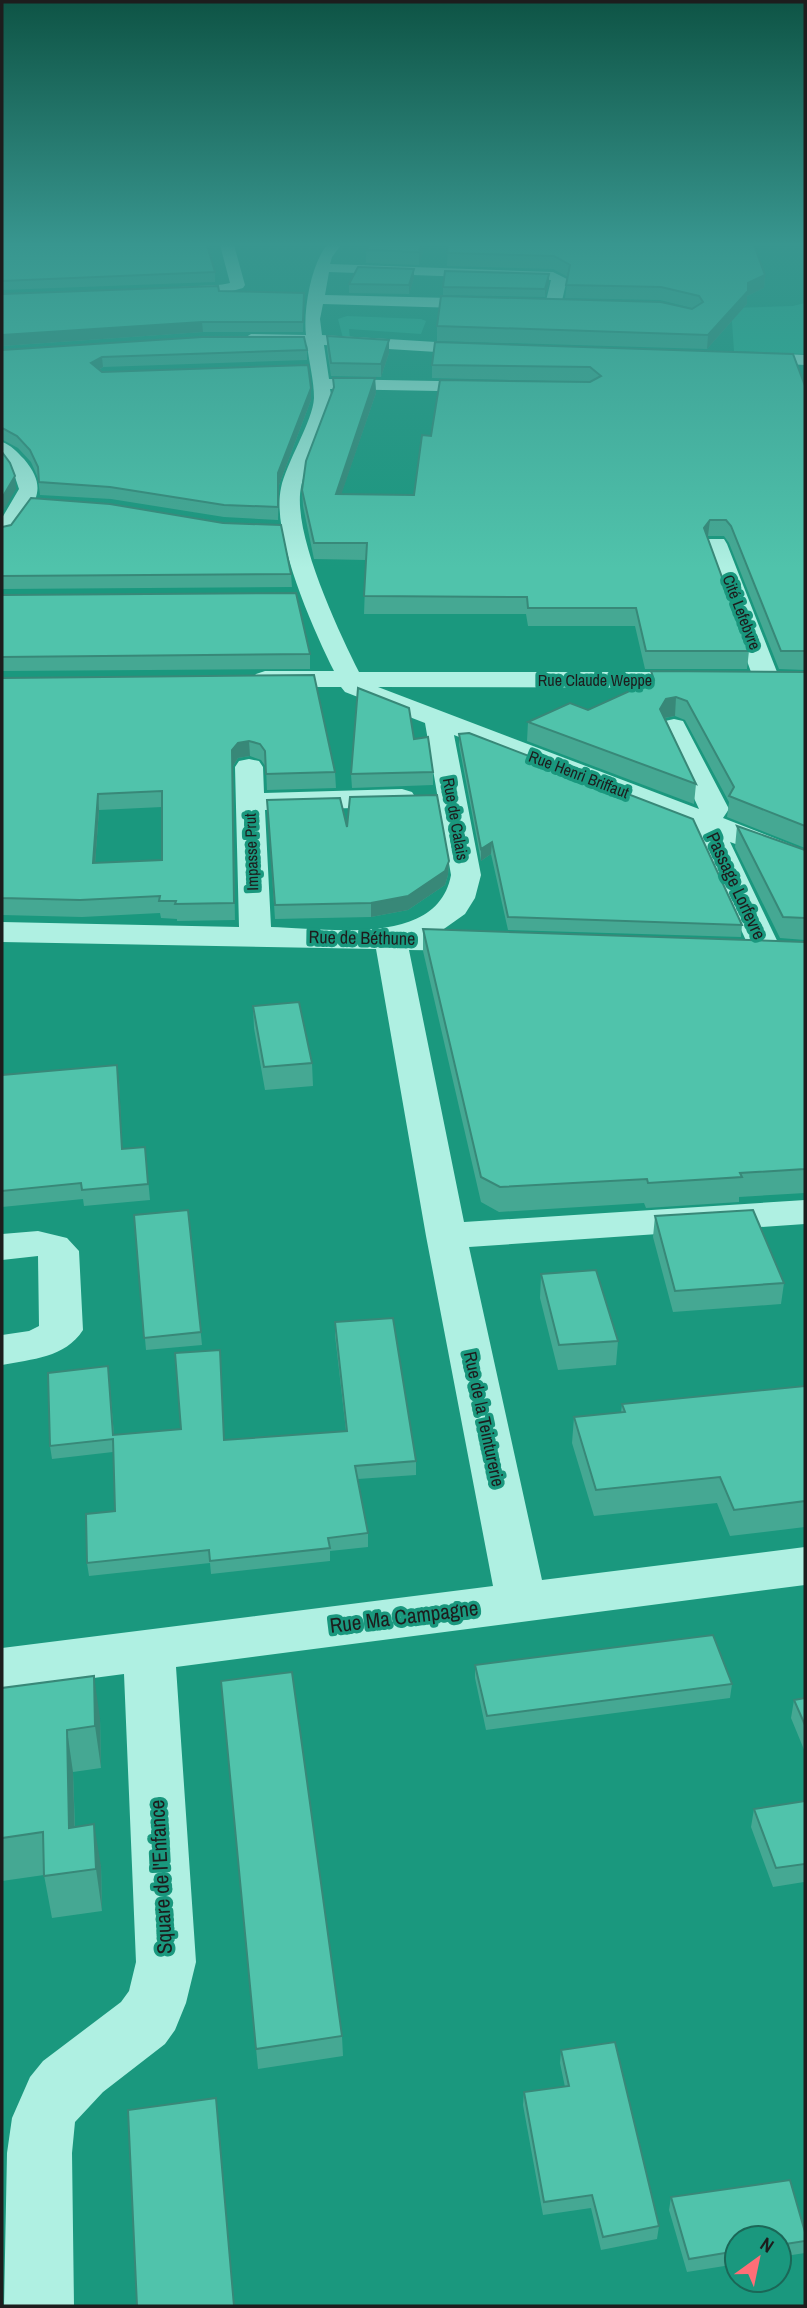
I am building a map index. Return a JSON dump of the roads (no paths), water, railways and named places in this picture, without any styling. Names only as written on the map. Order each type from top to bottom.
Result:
[{"type":"street","points":[[316,353],[316,374],[324,395],[321,411],[290,493],[284,530],[303,597],[322,623],[351,683]]},
{"type":"street","points":[[728,357],[805,360]]},
{"type":"street","points":[[316,374],[509,387]]},
{"type":"street","points":[[2,448],[30,479],[34,502],[2,532]]},
{"type":"street","name":"Cité Lefebvre","points":[[716,544],[767,680]]},
{"type":"street","points":[[303,597],[364,650],[388,690]]},
{"type":"street","name":"Rue Henri Briffaut","points":[[238,680],[305,679],[388,690],[438,719],[805,860]]},
{"type":"street","name":"Rue Claude Weppe","points":[[388,690],[385,693],[390,686],[404,682],[444,679],[805,680]]},
{"type":"street","name":"Rue de Calais","points":[[390,938],[413,931],[446,913],[459,902],[465,890],[466,875],[438,719]]},
{"type":"street","points":[[674,727],[714,809],[706,822]]},
{"type":"street","name":"Impasse Prut","points":[[249,767],[254,936]]},
{"type":"street","points":[[250,803],[453,796]]},
{"type":"street","name":"Passage Lorfevre","points":[[706,822],[766,951]]},
{"type":"street","name":"Rue de Béthune","points":[[2,932],[488,941],[452,928],[446,913]]},
{"type":"street","name":"Rue de la Teinturerie","points":[[390,938],[446,1236],[521,1602]]},
{"type":"street","points":[[446,1236],[805,1212]]},
{"type":"street","points":[[2,1247],[41,1243],[51,1245],[58,1251],[61,1329],[55,1337],[43,1343],[2,1350]]},
{"type":"street","name":"Rue Ma Campagne","points":[[2,1669],[805,1566]]},
{"type":"street","name":"Square de l'Enfance","points":[[39,2306],[40,2146],[44,2117],[59,2091],[85,2065],[134,2029],[152,2011],[162,1984],[166,1962],[149,1651]]}]
